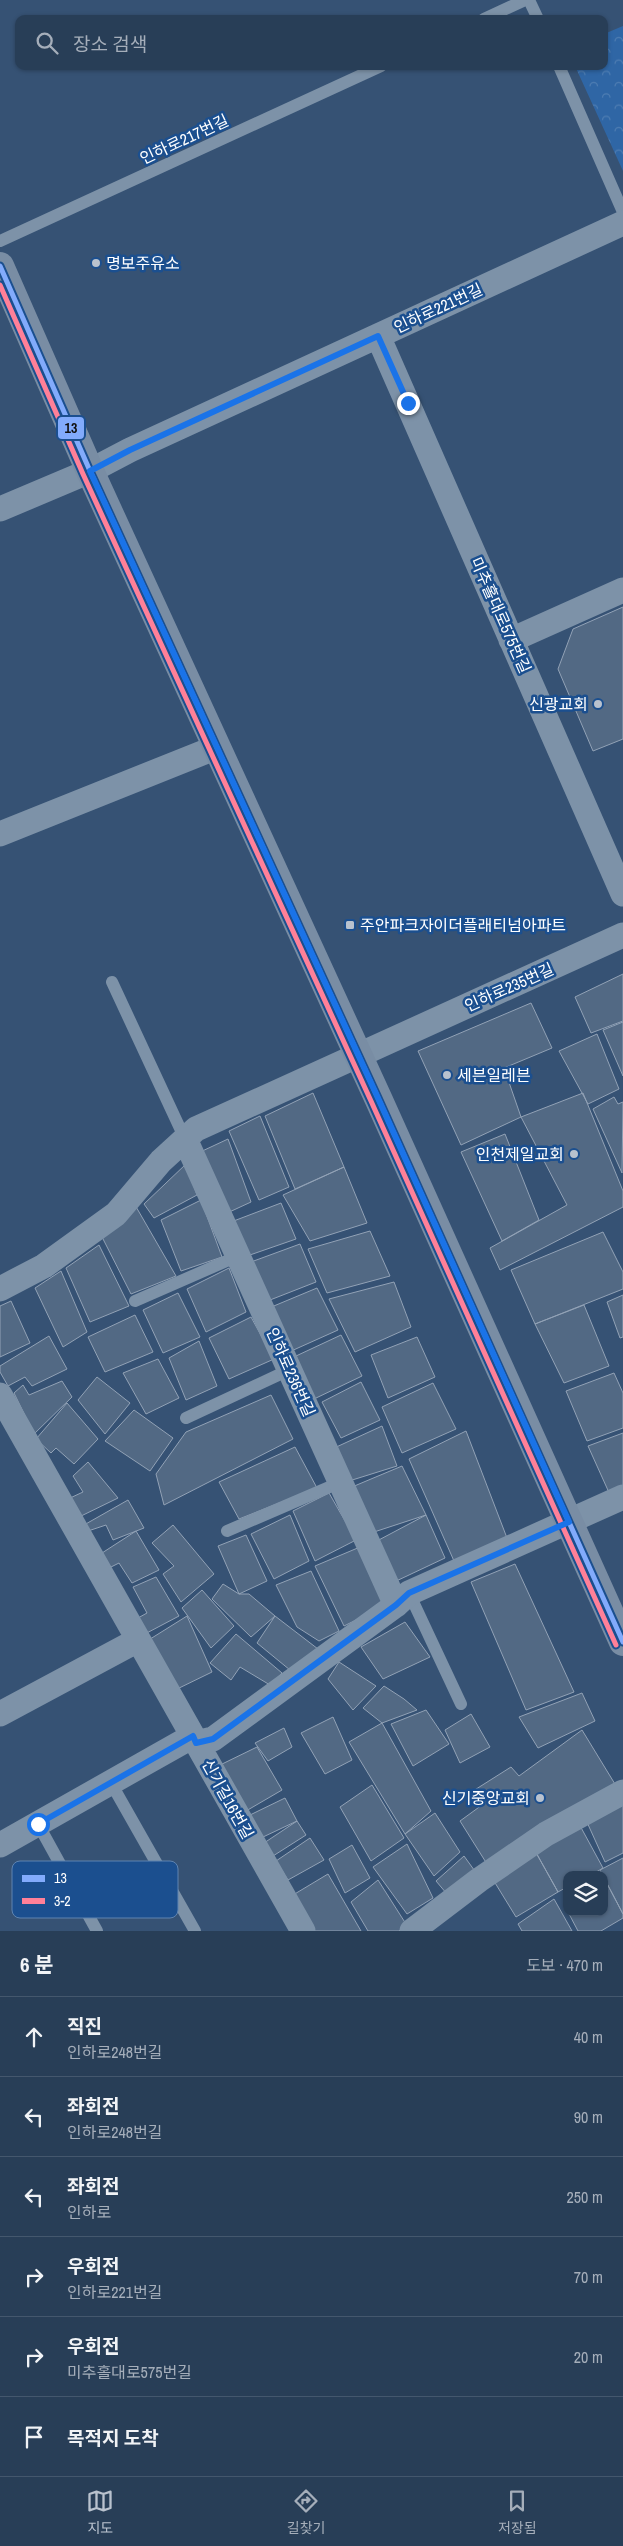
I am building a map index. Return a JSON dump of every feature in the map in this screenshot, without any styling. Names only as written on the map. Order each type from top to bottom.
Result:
[{"type":"main road","points":[[0,266],[90,471],[358,1055],[623,1642]]},
{"type":"street","name":"인하로221번길","points":[[0,509],[90,471],[130,450],[623,222]]},
{"type":"street","name":"미추홀대로575번길","points":[[378,336],[623,894]]},
{"type":"street","points":[[512,640],[623,590]]},
{"type":"street","points":[[0,834],[217,747]]},
{"type":"street","name":"인하로235번길","points":[[185,1139],[196,1129],[623,935]]},
{"type":"street","points":[[0,1289],[44,1266],[116,1214],[161,1161],[185,1139]]},
{"type":"street","name":"인하로236번길","points":[[185,1139],[341,1482],[403,1599]]},
{"type":"street","name":"신기길16번길","points":[[0,1395],[303,1931]]},
{"type":"street","points":[[0,1845],[194,1739],[213,1739],[403,1599],[623,1497]]},
{"type":"street","points":[[0,1714],[138,1640]]},
{"type":"street","points":[[414,1929],[479,1880],[546,1834],[623,1792]]},
{"type":"lane","points":[[493,15],[525,0]]},
{"type":"lane","points":[[529,0],[536,15]]},
{"type":"lane","name":"인하로217번길","points":[[0,241],[372,70]]},
{"type":"lane","points":[[561,70],[623,212]]},
{"type":"lane","points":[[112,982],[185,1139]]},
{"type":"lane","points":[[135,1300],[238,1256]]},
{"type":"lane","points":[[186,1418],[289,1370]]},
{"type":"lane","points":[[227,1531],[341,1482]]},
{"type":"lane","points":[[403,1599],[460,1704]]},
{"type":"lane","points":[[111,1783],[155,1861]]},
{"type":"lane","points":[[38,1824],[58,1861]]},
{"type":"lane","points":[[178,1901],[195,1931]]},
{"type":"lane","points":[[90,1918],[97,1931]]},
{"type":"green space","points":[[623,26],[623,171],[577,70],[608,70],[608,32]]},
{"type":"building","name":"신광교회","points":[[623,607],[623,739],[593,751],[558,669],[573,629]]},
{"type":"building","points":[[623,974],[623,1021],[591,1033],[575,997]]},
{"type":"building","points":[[531,1003],[552,1048],[504,1068],[521,1117],[461,1145],[418,1051]]},
{"type":"building","points":[[623,1022],[623,1076],[603,1030]]},
{"type":"building","points":[[597,1034],[619,1089],[588,1104],[559,1051]]},
{"type":"building","points":[[313,1093],[344,1167],[295,1189],[265,1116]]},
{"type":"building","name":"인천제일교회","points":[[583,1093],[623,1191],[623,1207],[500,1270],[490,1248],[567,1205],[521,1117]]},
{"type":"building","points":[[614,1097],[618,1104],[623,1102],[622,1173],[593,1109]]},
{"type":"building","points":[[260,1116],[289,1187],[259,1200],[229,1131]]},
{"type":"building","points":[[505,1134],[539,1220],[502,1241],[461,1152]]},
{"type":"building","points":[[228,1139],[251,1202],[225,1214],[198,1153]]},
{"type":"building","points":[[186,1164],[197,1195],[154,1218],[144,1204]]},
{"type":"building","points":[[344,1167],[367,1223],[310,1241],[283,1195]]},
{"type":"building","points":[[201,1200],[222,1257],[181,1271],[161,1220]]},
{"type":"building","points":[[281,1203],[296,1239],[247,1256],[231,1222]]},
{"type":"building","points":[[135,1205],[176,1276],[131,1294],[101,1235]]},
{"type":"building","points":[[370,1231],[390,1276],[327,1293],[308,1249]]},
{"type":"building","points":[[603,1232],[623,1272],[623,1289],[535,1324],[511,1270]]},
{"type":"building","points":[[300,1244],[316,1282],[270,1300],[251,1262]]},
{"type":"building","points":[[99,1245],[129,1306],[90,1322],[66,1268]]},
{"type":"building","points":[[229,1268],[246,1312],[206,1332],[187,1289]]},
{"type":"building","points":[[61,1271],[87,1332],[63,1347],[35,1288]]},
{"type":"building","points":[[394,1282],[411,1327],[355,1352],[329,1299]]},
{"type":"building","points":[[317,1288],[338,1330],[289,1352],[269,1308]]},
{"type":"building","points":[[178,1293],[200,1337],[163,1353],[143,1310]]},
{"type":"building","points":[[623,1295],[623,1337],[620,1338],[607,1302]]},
{"type":"building","points":[[11,1301],[30,1343],[0,1357],[0,1306]]},
{"type":"building","points":[[584,1305],[609,1366],[564,1383],[535,1324]]},
{"type":"building","points":[[135,1315],[153,1352],[105,1372],[88,1337]]},
{"type":"building","points":[[251,1317],[274,1359],[229,1379],[209,1338]]},
{"type":"building","points":[[341,1335],[362,1376],[314,1399],[296,1356]]},
{"type":"building","points":[[49,1336],[67,1369],[32,1386],[25,1377],[8,1386],[0,1372],[0,1366]]},
{"type":"building","points":[[417,1337],[435,1377],[388,1398],[371,1355]]},
{"type":"building","points":[[199,1341],[217,1386],[186,1400],[169,1358]]},
{"type":"building","points":[[158,1359],[179,1398],[146,1414],[123,1373]]},
{"type":"building","points":[[614,1373],[623,1393],[623,1428],[587,1441],[566,1391]]},
{"type":"building","points":[[97,1377],[130,1403],[105,1434],[78,1400]]},
{"type":"building","points":[[62,1381],[72,1397],[34,1434],[14,1393],[23,1385],[29,1395]]},
{"type":"building","points":[[361,1382],[380,1420],[341,1438],[322,1402]]},
{"type":"building","points":[[433,1383],[456,1429],[402,1453],[382,1407]]},
{"type":"building","points":[[271,1395],[293,1439],[164,1505],[156,1474],[186,1432]]},
{"type":"building","points":[[67,1403],[98,1439],[74,1464],[56,1448],[51,1453],[36,1439]]},
{"type":"building","points":[[134,1410],[173,1438],[150,1471],[105,1441]]},
{"type":"building","points":[[382,1426],[397,1466],[349,1481],[332,1449]]},
{"type":"building","points":[[466,1431],[507,1538],[454,1561],[409,1459]]},
{"type":"building","points":[[623,1433],[623,1492],[611,1497],[588,1446]]},
{"type":"building","points":[[295,1447],[317,1488],[239,1519],[219,1482]]},
{"type":"building","points":[[88,1462],[118,1498],[77,1518],[68,1499],[83,1492],[73,1476]]},
{"type":"building","points":[[402,1466],[426,1515],[374,1532],[352,1487]]},
{"type":"building","points":[[329,1493],[356,1540],[315,1561],[293,1511]]},
{"type":"building","points":[[128,1500],[144,1528],[113,1540],[106,1525],[88,1531],[84,1525]]},
{"type":"building","points":[[290,1515],[309,1561],[274,1579],[251,1534]]},
{"type":"building","points":[[426,1515],[445,1558],[392,1583],[375,1542]]},
{"type":"building","points":[[173,1525],[214,1574],[181,1602],[163,1574],[174,1566],[152,1543]]},
{"type":"building","points":[[136,1531],[159,1570],[132,1583],[119,1563],[109,1568],[102,1553]]},
{"type":"building","points":[[246,1535],[267,1581],[239,1594],[218,1546]]},
{"type":"building","points":[[360,1547],[386,1605],[344,1626],[315,1566]]},
{"type":"building","points":[[515,1564],[574,1692],[526,1710],[471,1582]]},
{"type":"building","points":[[311,1571],[339,1631],[319,1641],[297,1627],[276,1585]]},
{"type":"building","points":[[156,1577],[179,1616],[143,1635],[129,1623],[147,1613],[133,1587]]},
{"type":"building","points":[[223,1584],[239,1594],[249,1594],[275,1616],[251,1637],[212,1599]]},
{"type":"building","points":[[202,1590],[234,1626],[211,1648],[182,1608]]},
{"type":"building","points":[[187,1616],[212,1672],[173,1691],[147,1641]]},
{"type":"building","points":[[275,1616],[318,1649],[290,1670],[257,1643]]},
{"type":"building","points":[[405,1622],[430,1657],[383,1679],[361,1647]]},
{"type":"building","points":[[236,1634],[282,1673],[270,1685],[240,1667],[231,1680],[210,1663]]},
{"type":"building","points":[[339,1662],[376,1686],[353,1710],[328,1679]]},
{"type":"building","points":[[384,1686],[417,1710],[382,1723],[363,1708]]},
{"type":"building","points":[[582,1693],[595,1721],[538,1748],[519,1717]]},
{"type":"building","points":[[426,1710],[449,1744],[413,1766],[391,1724]]},
{"type":"building","points":[[471,1714],[490,1747],[460,1763],[445,1730]]},
{"type":"building","points":[[333,1717],[352,1760],[325,1774],[301,1733]]},
{"type":"building","points":[[382,1723],[431,1811],[405,1834],[349,1742]]},
{"type":"building","points":[[284,1728],[292,1747],[268,1761],[255,1743]]},
{"type":"building","name":"신기중앙교회","points":[[582,1730],[618,1789],[487,1864],[460,1821],[482,1805],[473,1791],[511,1767],[519,1776]]},
{"type":"building","points":[[257,1747],[282,1790],[246,1811],[218,1766]]},
{"type":"building","points":[[372,1785],[404,1838],[371,1861],[340,1807]]},
{"type":"building","points":[[285,1798],[297,1821],[263,1837],[250,1815]]},
{"type":"building","points":[[623,1801],[623,1853],[605,1862],[586,1820]]},
{"type":"building","points":[[435,1813],[460,1852],[434,1876],[405,1834]]},
{"type":"building","points":[[297,1821],[306,1835],[273,1856],[264,1843]]},
{"type":"building","points":[[578,1822],[603,1868],[598,1871],[563,1871],[563,1889],[558,1892],[534,1849]]},
{"type":"building","points":[[310,1838],[324,1860],[288,1880],[276,1861]]},
{"type":"building","points":[[407,1844],[433,1898],[407,1914],[373,1867]]},
{"type":"building","points":[[352,1845],[370,1878],[345,1893],[329,1859]]},
{"type":"building","points":[[534,1849],[558,1892],[516,1917],[489,1873]]},
{"type":"building","points":[[464,1856],[477,1874],[447,1894],[436,1881]]},
{"type":"building","points":[[623,1858],[623,1914],[608,1885],[608,1871],[600,1870]]},
{"type":"building","points":[[328,1874],[361,1931],[312,1931],[293,1895]]},
{"type":"building","points":[[378,1880],[406,1924],[399,1931],[368,1931],[351,1902]]},
{"type":"building","points":[[608,1886],[623,1914],[623,1918],[601,1931],[578,1931],[570,1916],[608,1916]]},
{"type":"building","points":[[554,1899],[572,1931],[522,1931],[518,1924]]},
{"type":"transit line","name":"13","points":[[0,266],[90,471],[378,1098],[623,1642]]},
{"type":"transit line","name":"3-2","points":[[0,285],[83,474],[371,1101],[616,1645]]},
{"type":"place","name":"명보주유소","points":[[96,263]]},
{"type":"place","name":"신광교회","points":[[598,704]]},
{"type":"place","name":"주안파크자이더플래티넘아파트","points":[[350,925]]},
{"type":"place","name":"세븐일레븐","points":[[447,1075]]},
{"type":"place","name":"인천제일교회","points":[[574,1154]]},
{"type":"place","name":"신기중앙교회","points":[[540,1798]]},
{"type":"route","points":[[38,1824],[193,1736],[196,1743],[213,1739],[396,1605],[409,1593],[569,1522],[378,1098],[90,471],[130,450],[378,336],[408,403]]}]
